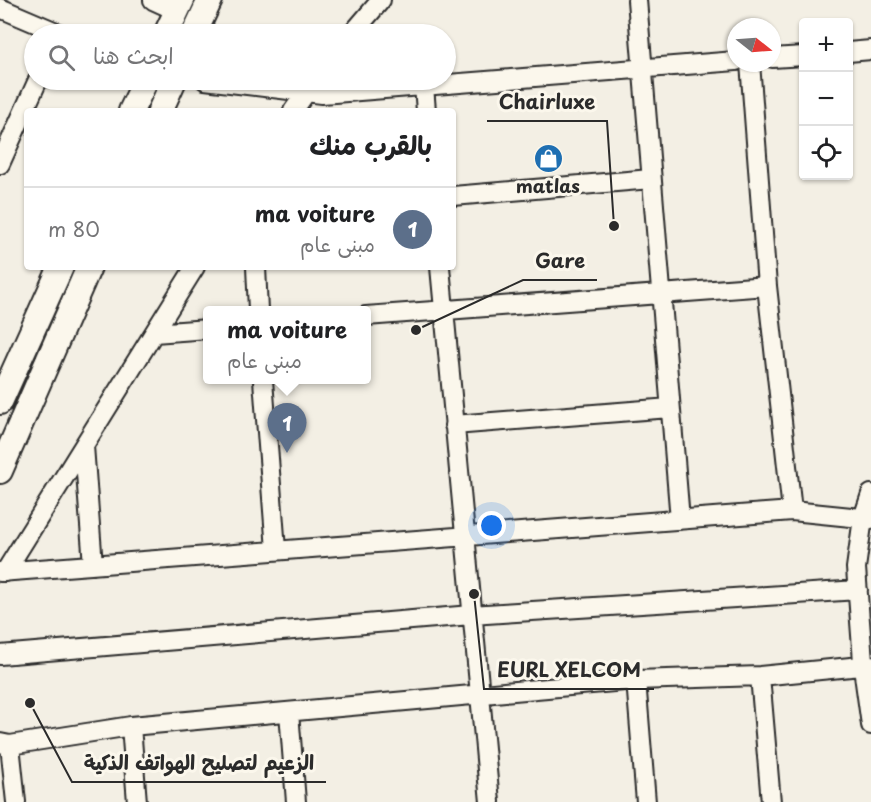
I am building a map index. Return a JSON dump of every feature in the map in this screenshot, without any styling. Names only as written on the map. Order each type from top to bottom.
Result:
[{"type":"main road","points":[[199,24],[210,0]]},
{"type":"main road","points":[[170,24],[179,5]]},
{"type":"main road","points":[[132,108],[141,90]]},
{"type":"main road","points":[[161,108],[169,90]]},
{"type":"main road","points":[[0,402],[60,270]]},
{"type":"main road","points":[[0,471],[88,270]]},
{"type":"street","points":[[153,0],[179,5]]},
{"type":"street","points":[[361,24],[381,0]]},
{"type":"street","points":[[637,0],[680,520]]},
{"type":"street","points":[[0,8],[36,24]]},
{"type":"street","points":[[853,52],[871,50]]},
{"type":"street","points":[[781,57],[799,56]]},
{"type":"street","points":[[456,83],[727,62]]},
{"type":"street","points":[[751,72],[767,286],[792,511]]},
{"type":"street","points":[[25,108],[33,90]]},
{"type":"street","points":[[295,108],[307,90]]},
{"type":"street","points":[[316,90],[322,94],[373,90]]},
{"type":"street","points":[[424,90],[426,108]]},
{"type":"street","points":[[1,161],[24,111]]},
{"type":"street","points":[[456,196],[651,179]]},
{"type":"street","points":[[2,572],[84,446],[193,270]]},
{"type":"street","points":[[256,270],[258,306]]},
{"type":"street","points":[[440,270],[490,802]]},
{"type":"street","points":[[371,316],[767,286]]},
{"type":"street","points":[[154,333],[203,329]]},
{"type":"street","points":[[263,384],[276,550]]},
{"type":"street","points":[[454,425],[670,408]]},
{"type":"street","points":[[84,446],[93,565]]},
{"type":"street","points":[[870,715],[867,666],[855,568],[871,494]]},
{"type":"street","points":[[2,572],[792,511],[867,518]]},
{"type":"street","points":[[0,656],[471,615],[858,590]]},
{"type":"street","points":[[16,802],[5,744],[131,726],[636,680],[760,676],[867,666]]},
{"type":"street","points":[[760,676],[771,802]]},
{"type":"street","points":[[636,680],[646,802]]},
{"type":"street","points":[[289,712],[296,802]]},
{"type":"street","points":[[131,726],[137,802]]},
{"type":"place","name":"matlas","points":[[548,158]]},
{"type":"place","name":"Chairluxe","points":[[614,226]]},
{"type":"place","name":"Gare","points":[[416,330]]},
{"type":"place","name":"ma voiture","points":[[287,453]]},
{"type":"place","name":"EURL XELCOM","points":[[474,594]]},
{"type":"place","name":"الزعيم لتصليح الهواتف الذكية","points":[[30,703]]}]
